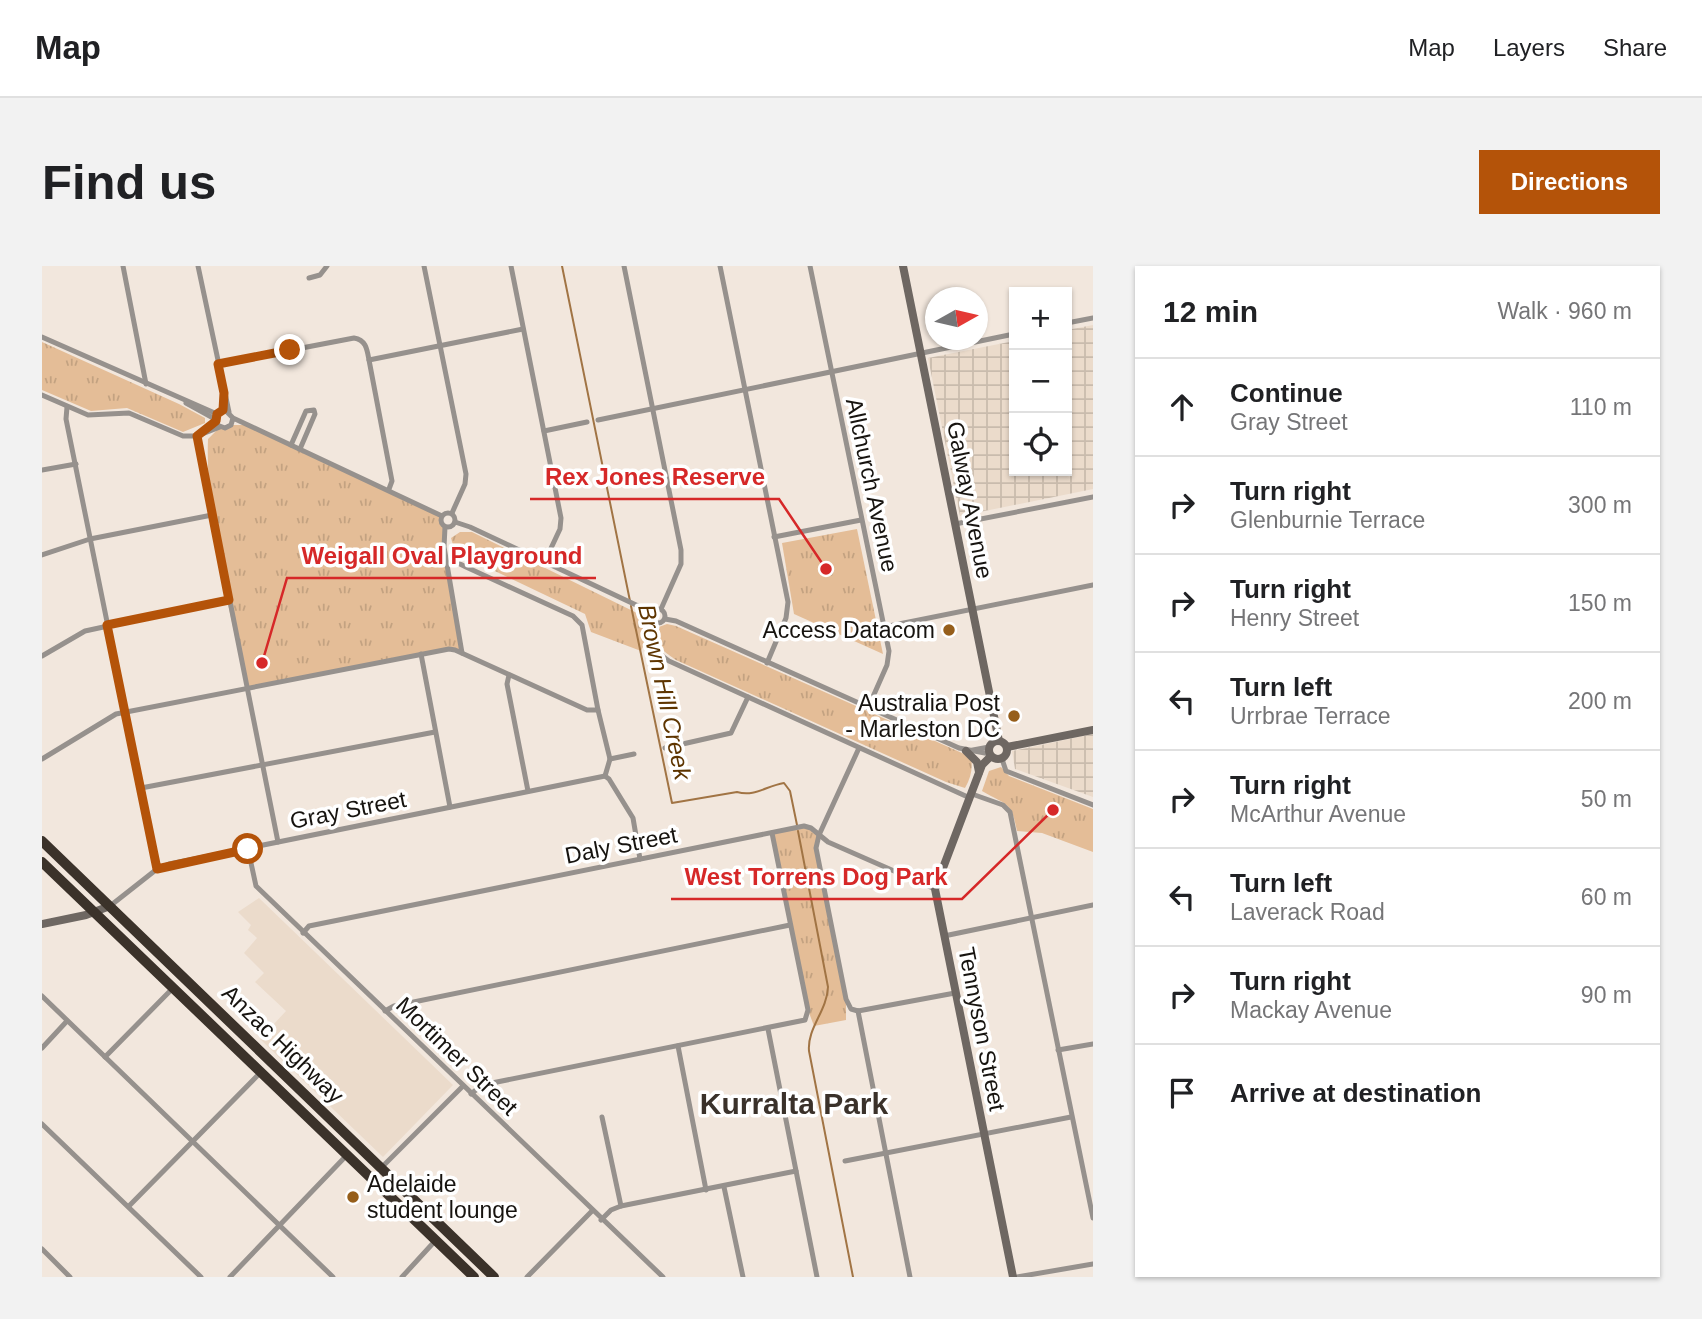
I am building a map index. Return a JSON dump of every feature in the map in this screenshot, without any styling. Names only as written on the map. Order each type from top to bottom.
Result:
[{"type":"highway","name":"Anzac Highway","points":[[42,841],[472,1255],[483,1273],[495,1277]]},
{"type":"highway","name":"Anzac Highway","points":[[42,862],[470,1273]]},
{"type":"highway","points":[[135,952],[145,941]]},
{"type":"highway","points":[[206,1019],[211,1014],[209,1003]]},
{"type":"highway","points":[[257,1049],[256,1057],[261,1072]]},
{"type":"highway","points":[[398,1204],[407,1193]]},
{"type":"highway","points":[[470,1273],[472,1255]]},
{"type":"street","points":[[123,266],[146,384]]},
{"type":"street","points":[[198,266],[224,393],[220,417],[225,428],[232,422]]},
{"type":"street","points":[[309,278],[320,275],[327,266]]},
{"type":"street","points":[[424,266],[467,479],[452,513]]},
{"type":"street","points":[[511,266],[561,523],[545,561]]},
{"type":"street","points":[[624,266],[682,557],[661,609]]},
{"type":"street","points":[[720,266],[788,610],[767,663]]},
{"type":"street","name":"Allchurch Avenue","points":[[810,266],[889,651],[887,665],[869,709]]},
{"type":"street","name":"Galway Avenue","points":[[903,266],[999,741]]},
{"type":"street","points":[[1072,322],[1093,318]]},
{"type":"street","points":[[369,359],[523,328]]},
{"type":"street","points":[[598,420],[1009,335]]},
{"type":"street","points":[[42,337],[180,400],[232,422],[248,425],[442,516]]},
{"type":"street","points":[[218,364],[354,338],[362,341],[369,359],[392,481],[389,489]]},
{"type":"street","points":[[42,395],[88,415],[130,413],[183,436],[197,436],[220,417]]},
{"type":"street","points":[[67,407],[66,419],[157,869]]},
{"type":"street","points":[[291,445],[306,411],[314,410],[315,414],[300,449]]},
{"type":"street","points":[[544,431],[587,422]]},
{"type":"street","points":[[197,436],[278,842]]},
{"type":"street","points":[[42,470],[76,464]]},
{"type":"street","points":[[955,524],[1093,496]]},
{"type":"street","points":[[442,516],[452,513]]},
{"type":"street","points":[[445,527],[452,526],[455,522],[452,513]]},
{"type":"street","points":[[42,555],[90,539],[212,515]]},
{"type":"street","points":[[442,516],[459,652]]},
{"type":"street","points":[[774,537],[861,520]]},
{"type":"street","points":[[455,522],[545,561],[651,612]]},
{"type":"street","points":[[446,564],[466,567],[579,620],[585,636],[610,759],[606,776],[633,818],[640,859]]},
{"type":"street","points":[[884,627],[1093,585]]},
{"type":"street","points":[[42,656],[85,631],[229,600]]},
{"type":"street","points":[[651,612],[657,608],[661,609]]},
{"type":"street","points":[[661,609],[665,618]]},
{"type":"street","points":[[651,612],[650,616],[654,622],[650,639],[660,655],[859,748],[971,796],[1003,805],[1010,812],[1093,1218]]},
{"type":"street","points":[[665,618],[966,751],[1007,754],[1007,747]]},
{"type":"street","points":[[654,622],[659,623],[665,618]]},
{"type":"street","points":[[42,759],[116,714],[422,654],[459,652],[587,710],[598,710]]},
{"type":"street","points":[[422,654],[450,807]]},
{"type":"street","points":[[509,675],[507,684],[528,791]]},
{"type":"street","points":[[665,748],[731,733],[748,697]]},
{"type":"street","points":[[971,796],[994,755],[995,742],[999,741],[1007,747],[1093,730]]},
{"type":"street","points":[[141,789],[435,732]]},
{"type":"street","points":[[859,748],[819,835],[816,848],[846,999],[851,1009],[858,1011],[955,993]]},
{"type":"street","points":[[966,751],[977,762],[979,772]]},
{"type":"street","points":[[610,759],[634,754]]},
{"type":"street","points":[[935,889],[979,772],[994,755]]},
{"type":"street","points":[[994,755],[1006,771],[1093,805]]},
{"type":"street","name":"Gray Street","points":[[110,906],[157,869],[606,776]]},
{"type":"street","name":"Daly Street","points":[[303,933],[309,926],[804,826],[811,828],[828,842],[935,889]]},
{"type":"street","points":[[471,1094],[482,1085],[802,1022],[808,1016],[808,1010],[772,832]]},
{"type":"street","name":"Mortimer Street","points":[[248,849],[256,887],[663,1277]]},
{"type":"street","name":"Tennyson Street","points":[[935,889],[983,1133],[1015,1277]]},
{"type":"street","points":[[944,936],[1093,905]]},
{"type":"street","points":[[42,923],[95,913],[110,906]]},
{"type":"street","points":[[385,1011],[394,1006],[790,925]]},
{"type":"street","points":[[105,1057],[173,988]]},
{"type":"street","points":[[42,996],[333,1277]]},
{"type":"street","points":[[858,1011],[910,1277]]},
{"type":"street","points":[[42,1048],[67,1021]]},
{"type":"street","points":[[768,1028],[817,1277]]},
{"type":"street","points":[[1058,1050],[1093,1044]]},
{"type":"street","points":[[678,1046],[706,1190]]},
{"type":"street","points":[[129,1206],[261,1072]]},
{"type":"street","points":[[382,1168],[463,1086]]},
{"type":"street","points":[[603,1117],[621,1206]]},
{"type":"street","points":[[845,1161],[1071,1117]]},
{"type":"street","points":[[42,1124],[201,1277]]},
{"type":"street","points":[[230,1277],[346,1156]]},
{"type":"street","points":[[601,1220],[611,1210],[621,1206],[796,1171]]},
{"type":"street","points":[[724,1187],[743,1277]]},
{"type":"street","points":[[527,1277],[592,1211]]},
{"type":"street","points":[[402,1277],[436,1241]]},
{"type":"street","points":[[42,1249],[70,1277]]},
{"type":"street","points":[[1015,1277],[1093,1264]]},
{"type":"shaded area","points":[[1093,325],[1093,489],[960,516],[928,358],[968,350],[988,350],[988,346],[1009,342],[1009,476],[1072,476],[1072,329]]},
{"type":"shaded area","points":[[1093,734],[1093,797],[1015,769],[1012,751]]},
{"type":"shaded area","points":[[259,898],[453,1085],[383,1157],[260,1039],[286,1011],[255,982],[264,973],[244,953],[257,938],[248,930],[251,925],[238,912]]},
{"type":"green space","points":[[42,342],[179,404],[205,418],[205,423],[183,432],[127,408],[91,411],[42,390]]},
{"type":"green space","points":[[248,425],[442,516],[445,527],[444,547],[462,653],[449,649],[246,688],[214,532],[208,470],[208,439],[220,427]]},
{"type":"green space","points":[[857,529],[883,654],[794,614],[782,543]]},
{"type":"green space","points":[[460,532],[472,532],[639,614],[644,637],[641,651],[591,632],[585,614],[455,552],[451,538]]},
{"type":"green space","points":[[667,624],[971,757],[972,769],[965,788],[946,782],[676,660],[660,647],[655,638],[656,628]]},
{"type":"green space","points":[[1001,767],[1009,776],[1093,809],[1093,852],[1042,833],[1017,831],[1013,814],[1007,805],[982,791],[989,771]]},
{"type":"green space","points":[[807,826],[819,835],[816,848],[846,999],[846,1020],[814,1026],[808,1010],[772,833]]},
{"type":"waterway","name":"Brown Hill Creek","points":[[562,266],[630,601]]},
{"type":"waterway","name":"Brown Hill Creek","points":[[631,606],[672,803],[737,792],[755,792],[784,783],[790,791],[797,825]]},
{"type":"waterway","name":"Brown Hill Creek","points":[[798,831],[828,987],[811,1035],[809,1051],[853,1277]]},
{"type":"place","name":"Rex Jones Reserve","points":[[826,569]]},
{"type":"place","name":"Access Datacom","points":[[949,630]]},
{"type":"place","name":"Weigall Oval Playground","points":[[262,663]]},
{"type":"place","name":"Australia Post - Marleston DC","points":[[1014,716]]},
{"type":"place","name":"West Torrens Dog Park","points":[[1053,810]]},
{"type":"place","name":"Adelaide student lounge","points":[[353,1197]]},
{"type":"district","name":"Kurralta Park","points":[[794,1103]]},
{"type":"route","points":[[248,849],[169,864],[157,869],[107,625],[229,600],[197,436],[216,421],[217,414],[223,410],[224,393],[218,364],[290,350]]}]
